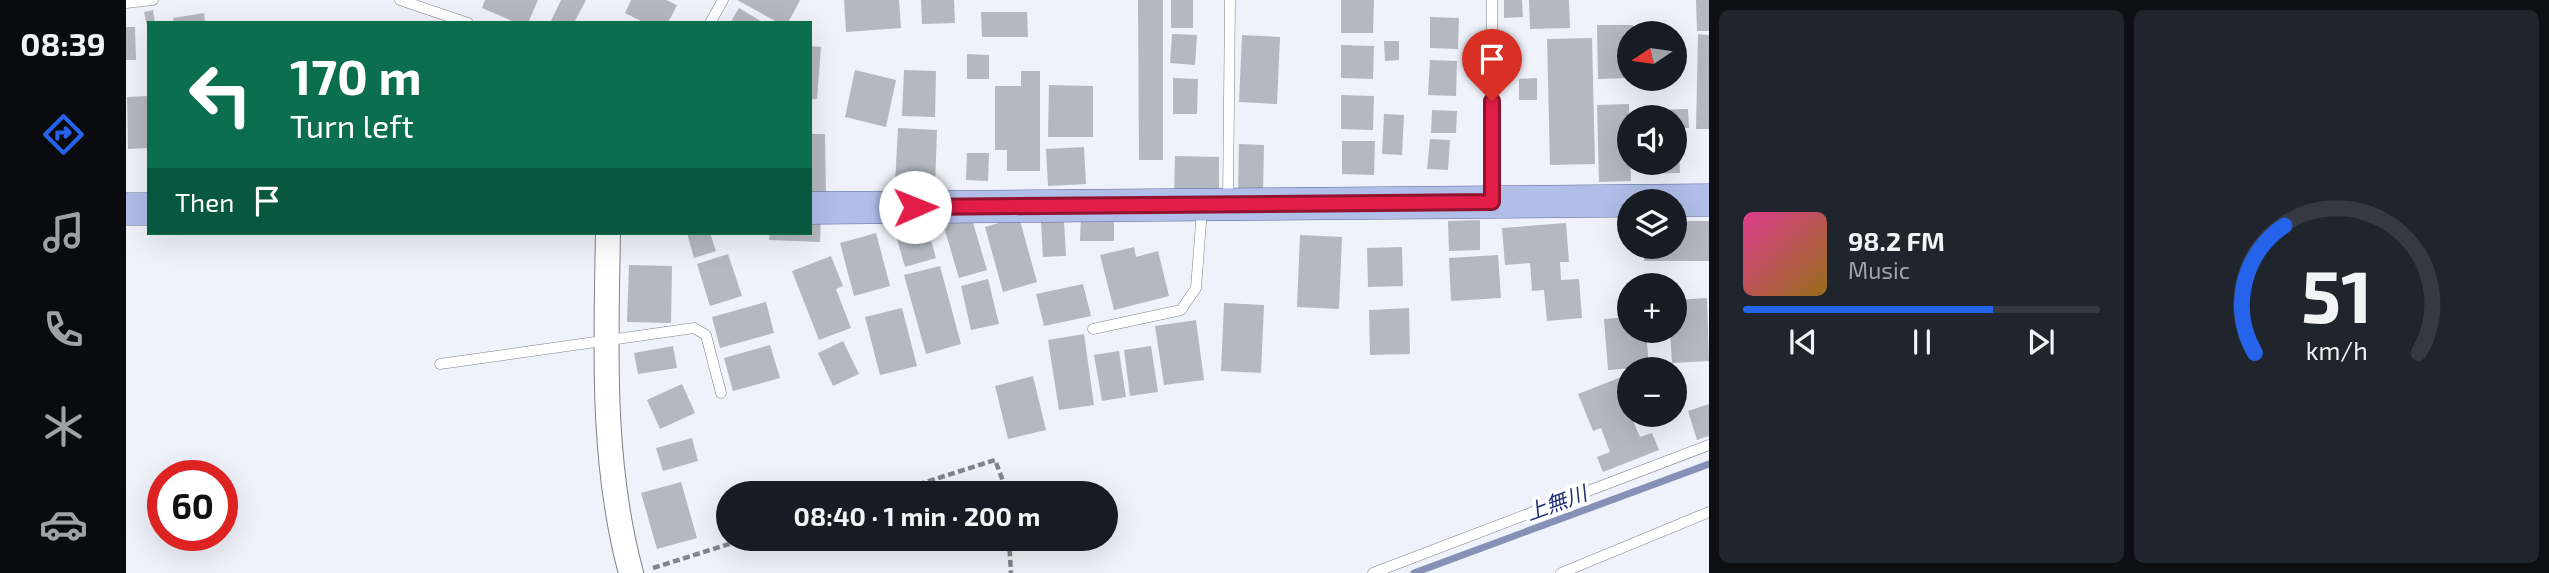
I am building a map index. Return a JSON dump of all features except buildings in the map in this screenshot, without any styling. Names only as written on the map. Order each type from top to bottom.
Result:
[{"type":"main road","points":[[812,208],[1709,200]]},
{"type":"main road","points":[[126,209],[147,209]]},
{"type":"street","points":[[608,235],[606,340],[610,464],[621,534],[641,571]]},
{"type":"lane","points":[[126,3],[153,0]]},
{"type":"lane","points":[[400,0],[462,21]]},
{"type":"lane","points":[[711,21],[723,0]]},
{"type":"lane","points":[[1093,329],[1181,310],[1196,288],[1215,205],[1230,0]]},
{"type":"lane","points":[[1492,0],[1492,202]]},
{"type":"lane","points":[[440,364],[695,328],[706,335],[720,393]]},
{"type":"lane","points":[[1373,573],[1709,445]]},
{"type":"lane","points":[[1560,573],[1709,512]]},
{"type":"path","points":[[929,481],[995,460],[1002,481]]},
{"type":"path","points":[[641,571],[716,548]]},
{"type":"path","points":[[1010,551],[1011,573]]},
{"type":"waterway","name":"上無川","points":[[1414,573],[1709,464]]},
{"type":"route","points":[[915,207],[1492,202],[1492,101]]}]
